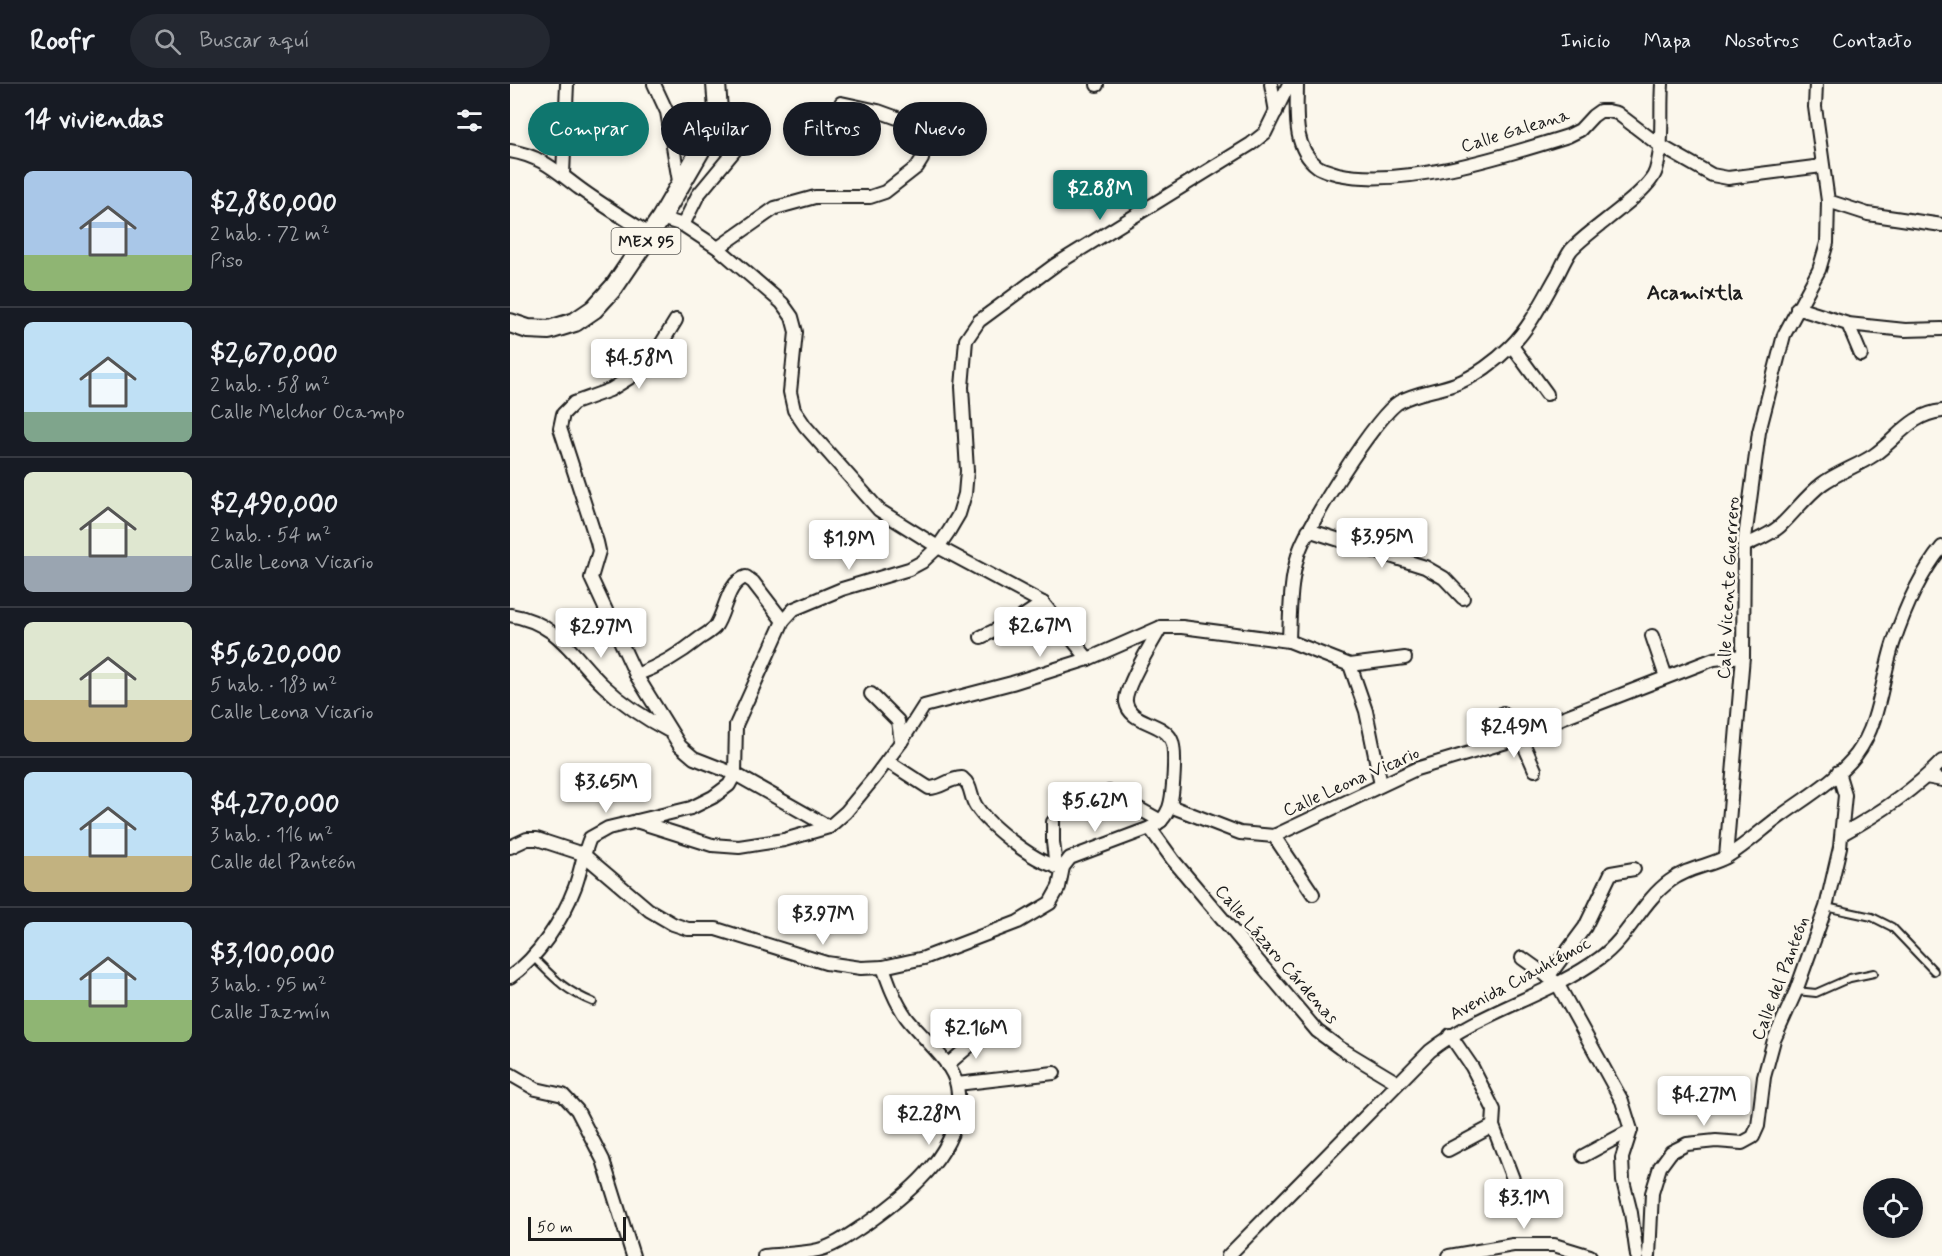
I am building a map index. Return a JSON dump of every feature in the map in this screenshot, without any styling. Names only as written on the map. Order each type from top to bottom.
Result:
[{"type":"main road","name":"MEX 95","points":[[510,323],[528,329],[549,330],[575,322],[594,309],[614,287],[651,235],[711,132],[718,110],[716,84]]},
{"type":"street","points":[[563,174],[567,84]]},
{"type":"street","points":[[654,84],[667,112],[680,188]]},
{"type":"street","points":[[1271,84],[1276,112]]},
{"type":"street","points":[[510,977],[533,957],[565,912],[590,838],[608,828],[691,808],[713,797],[729,785],[735,774],[736,725],[783,621],[794,609],[842,588],[909,569],[922,562],[938,547],[959,514],[965,494],[967,471],[962,387],[966,340],[979,321],[1055,265],[1251,144],[1265,133],[1289,84]]},
{"type":"street","name":"Calle Galeana","points":[[1297,84],[1297,127],[1306,153],[1317,166],[1350,176],[1382,177],[1424,174],[1456,167],[1568,136],[1580,130],[1600,111],[1617,113],[1659,145],[1712,175],[1728,178],[1822,166]]},
{"type":"street","points":[[1289,641],[1292,585],[1299,552],[1308,530],[1341,476],[1386,413],[1399,402],[1414,395],[1457,384],[1483,369],[1512,346],[1535,314],[1571,250],[1645,188],[1656,172],[1662,84]]},
{"type":"street","name":"Calle Vicente Guerrero","points":[[1726,857],[1743,656],[1744,546],[1759,432],[1784,335],[1819,270],[1827,243],[1828,201],[1815,107],[1816,84]]},
{"type":"street","points":[[718,248],[776,208],[815,197],[870,197],[885,192],[917,167],[924,150],[918,132],[903,120],[881,112]]},
{"type":"street","points":[[510,151],[528,154],[563,174],[579,188],[651,235]]},
{"type":"street","points":[[683,225],[698,195],[730,156]]},
{"type":"street","points":[[1828,201],[1868,214],[1942,225]]},
{"type":"street","points":[[661,218],[683,225],[718,248],[782,303],[792,317],[796,332],[790,392],[794,410],[805,426],[879,510],[938,547],[1043,603],[1088,659]]},
{"type":"street","points":[[1797,309],[1848,324],[1905,330],[1942,329]]},
{"type":"street","points":[[676,320],[642,370],[610,390],[574,403],[563,414],[560,428],[597,542],[598,551],[591,578],[636,675],[680,746],[694,758],[735,774],[829,827]]},
{"type":"street","points":[[1848,324],[1861,355]]},
{"type":"street","points":[[1512,346],[1547,394]]},
{"type":"street","points":[[1744,546],[1780,526],[1810,493],[1825,481],[1873,456],[1918,417],[1930,412],[1942,411]]},
{"type":"street","points":[[1308,530],[1425,567],[1444,578],[1462,598]]},
{"type":"street","name":"Avenida Cuauhtémoc","points":[[1228,1256],[1430,1051],[1450,1035],[1601,957],[1614,946],[1648,903],[1669,881],[1693,867],[1726,857],[1838,772],[1856,754],[1869,731],[1878,707],[1893,644],[1904,615],[1919,583],[1942,547]]},
{"type":"street","points":[[636,675],[661,666],[715,627],[739,579],[746,577],[753,582],[783,621]]},
{"type":"street","points":[[981,638],[1019,619],[1043,603]]},
{"type":"street","points":[[510,615],[538,623],[555,634],[568,645],[604,686],[646,719],[670,732]]},
{"type":"street","points":[[1060,867],[1070,858],[1156,824],[1170,806],[1174,753],[1172,740],[1162,729],[1136,717],[1128,710],[1125,699],[1141,662],[1161,627]]},
{"type":"street","points":[[634,821],[712,844],[739,847],[784,840],[829,827],[846,812],[887,761],[924,706],[1012,683],[1088,659],[1161,627],[1182,627],[1289,641],[1350,665],[1406,657]]},
{"type":"street","points":[[1652,636],[1666,677]]},
{"type":"street","name":"Calle Leona Vicario","points":[[1170,806],[1240,833],[1274,836],[1416,769],[1515,738],[1714,659],[1743,656]]},
{"type":"street","points":[[1350,665],[1366,711],[1380,785]]},
{"type":"street","points":[[871,694],[898,721],[901,742]]},
{"type":"street","points":[[1503,713],[1535,770]]},
{"type":"street","points":[[887,761],[929,788],[936,788],[952,778],[962,778],[969,783],[974,803],[1003,833],[1033,858],[1060,867]]},
{"type":"street","points":[[1842,834],[1865,821],[1926,777],[1942,761]]},
{"type":"street","name":"Calle del Panteón","points":[[1650,1256],[1652,1193],[1660,1167],[1671,1152],[1687,1144],[1716,1141],[1742,1143],[1753,1137],[1758,1126],[1764,1077],[1774,1040],[1796,992],[1826,907],[1842,834],[1845,795],[1838,772]]},
{"type":"street","points":[[1926,777],[1942,780]]},
{"type":"street","points":[[1109,792],[1156,824]]},
{"type":"street","points":[[510,847],[527,839],[537,839],[583,854],[649,910],[673,924],[688,929],[716,929],[826,963],[861,968],[883,967],[924,958],[1018,922],[1050,903],[1059,887],[1060,867],[1053,842],[1053,822]]},
{"type":"street","name":"Calle Lázaro Cárdenas","points":[[1156,824],[1173,861],[1317,1031],[1340,1048],[1398,1083]]},
{"type":"street","points":[[1274,836],[1313,894]]},
{"type":"street","points":[[1553,980],[1585,927],[1611,873],[1634,869]]},
{"type":"street","points":[[1522,958],[1553,980],[1622,1101],[1631,1130],[1622,1158],[1623,1181],[1631,1213],[1637,1256]]},
{"type":"street","points":[[764,1256],[820,1250],[851,1234],[894,1205],[921,1180],[941,1156],[953,1130],[958,1110],[957,1084],[947,1065],[906,1016],[895,999],[883,967]]},
{"type":"street","points":[[947,1065],[986,1032]]},
{"type":"street","points":[[1450,1035],[1472,1067],[1494,1110],[1493,1126],[1512,1179]]},
{"type":"street","points":[[957,1084],[1054,1073]]},
{"type":"street","points":[[510,1074],[536,1089],[563,1095],[577,1110],[603,1160],[633,1256]]},
{"type":"street","points":[[1448,1150],[1493,1126]]},
{"type":"street","points":[[1582,1155],[1631,1130]]},
{"type":"street","points":[[1449,1256],[1513,1245],[1554,1245],[1590,1256]]},
{"type":"lane","points":[[1826,907],[1872,917],[1893,927],[1934,971]]},
{"type":"lane","points":[[533,957],[561,986],[593,1002]]},
{"type":"lane","points":[[1796,992],[1816,993],[1850,978],[1874,973]]},
{"type":"district","name":"Acamixtla","points":[[1695,292]]}]
